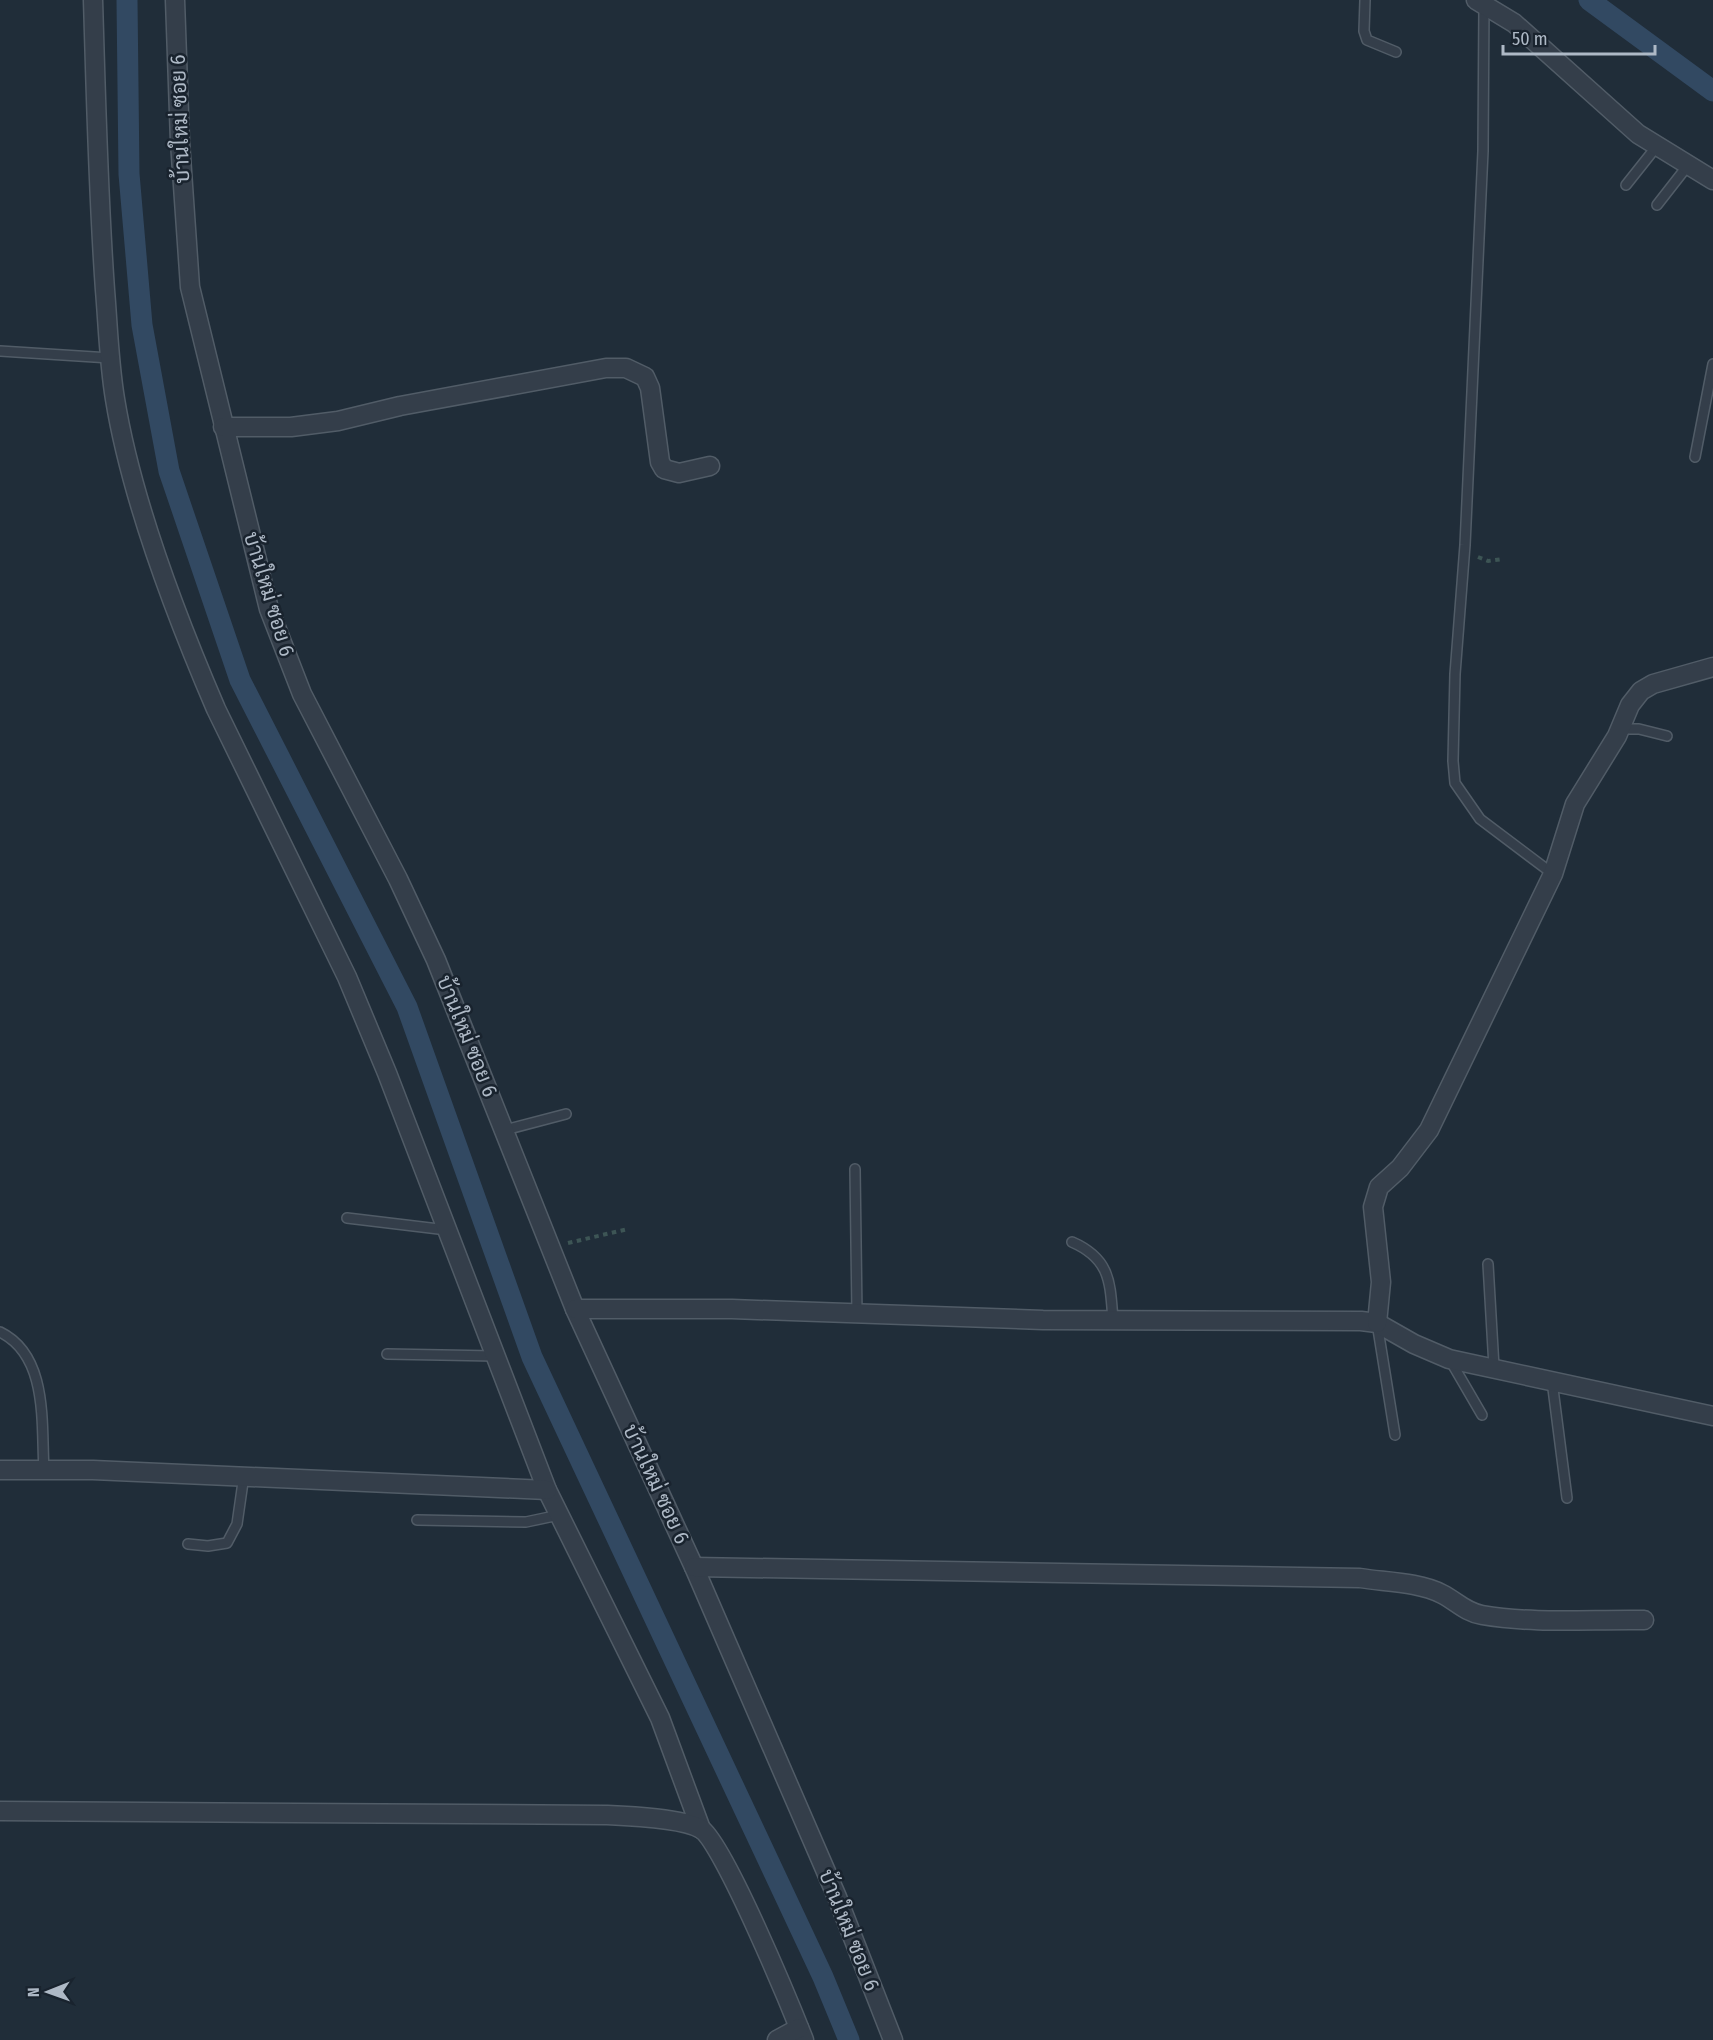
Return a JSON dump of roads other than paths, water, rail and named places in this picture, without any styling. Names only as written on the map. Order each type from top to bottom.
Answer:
[{"type":"street","points":[[93,0],[98,195],[110,358],[115,398],[128,459],[197,664],[347,977],[547,1490],[660,1718],[701,1829],[722,1856],[802,2034],[777,2040]]},
{"type":"street","name":"บ้านใหม่ ซอย 6","points":[[175,0],[182,187],[190,287],[268,609],[302,694],[398,879],[431,950],[575,1309],[694,1567],[837,1897],[893,2040]]},
{"type":"street","points":[[1480,2],[1514,23],[1638,134],[1713,180]]},
{"type":"street","points":[[223,427],[291,427],[338,421],[400,406],[531,381],[606,368],[626,368],[645,376],[650,388],[660,462],[664,469],[680,473],[710,466]]},
{"type":"street","points":[[1377,1323],[1381,1282],[1373,1207],[1379,1187],[1400,1168],[1429,1130],[1553,874],[1575,804],[1620,729],[1630,705],[1641,691],[1653,684],[1713,667]]},
{"type":"street","points":[[575,1309],[732,1309],[1113,1320],[1361,1321],[1377,1323],[1414,1344],[1449,1359],[1713,1416]]},
{"type":"street","points":[[0,1470],[244,1476],[547,1490]]},
{"type":"street","points":[[694,1567],[1360,1578],[1414,1586],[1442,1593],[1459,1607],[1479,1615],[1507,1618],[1644,1620]]},
{"type":"street","points":[[0,1811],[605,1815],[673,1822],[701,1829]]},
{"type":"lane","points":[[1365,0],[1364,32],[1367,40],[1396,52]]},
{"type":"lane","points":[[1480,2],[1483,151],[1465,545],[1455,674],[1455,783],[1480,819],[1553,874]]},
{"type":"lane","points":[[1626,185],[1657,146]]},
{"type":"lane","points":[[1657,205],[1689,164]]},
{"type":"lane","points":[[0,351],[110,358]]},
{"type":"lane","points":[[1695,457],[1713,364]]},
{"type":"lane","points":[[1620,729],[1639,729],[1667,736]]},
{"type":"lane","points":[[505,1130],[566,1114]]},
{"type":"lane","points":[[855,1169],[857,1314]]},
{"type":"lane","points":[[346,1218],[447,1230]]},
{"type":"lane","points":[[1072,1242],[1090,1250],[1110,1282],[1113,1320]]},
{"type":"lane","points":[[1488,1263],[1494,1367]]},
{"type":"lane","points":[[1377,1323],[1395,1435]]},
{"type":"lane","points":[[0,1332],[18,1346],[39,1382],[44,1470]]},
{"type":"lane","points":[[387,1354],[495,1356]]},
{"type":"lane","points":[[1449,1359],[1482,1415]]},
{"type":"lane","points":[[1552,1381],[1567,1498]]},
{"type":"lane","points":[[188,1544],[208,1546],[226,1543],[237,1524],[244,1476]]},
{"type":"lane","points":[[417,1520],[526,1522],[559,1515]]},
{"type":"waterway","points":[[127,0],[129,174],[142,325],[169,471],[240,680],[407,1007],[532,1357],[823,1977],[849,2040]]},
{"type":"waterway","points":[[1589,0],[1713,91]]}]
